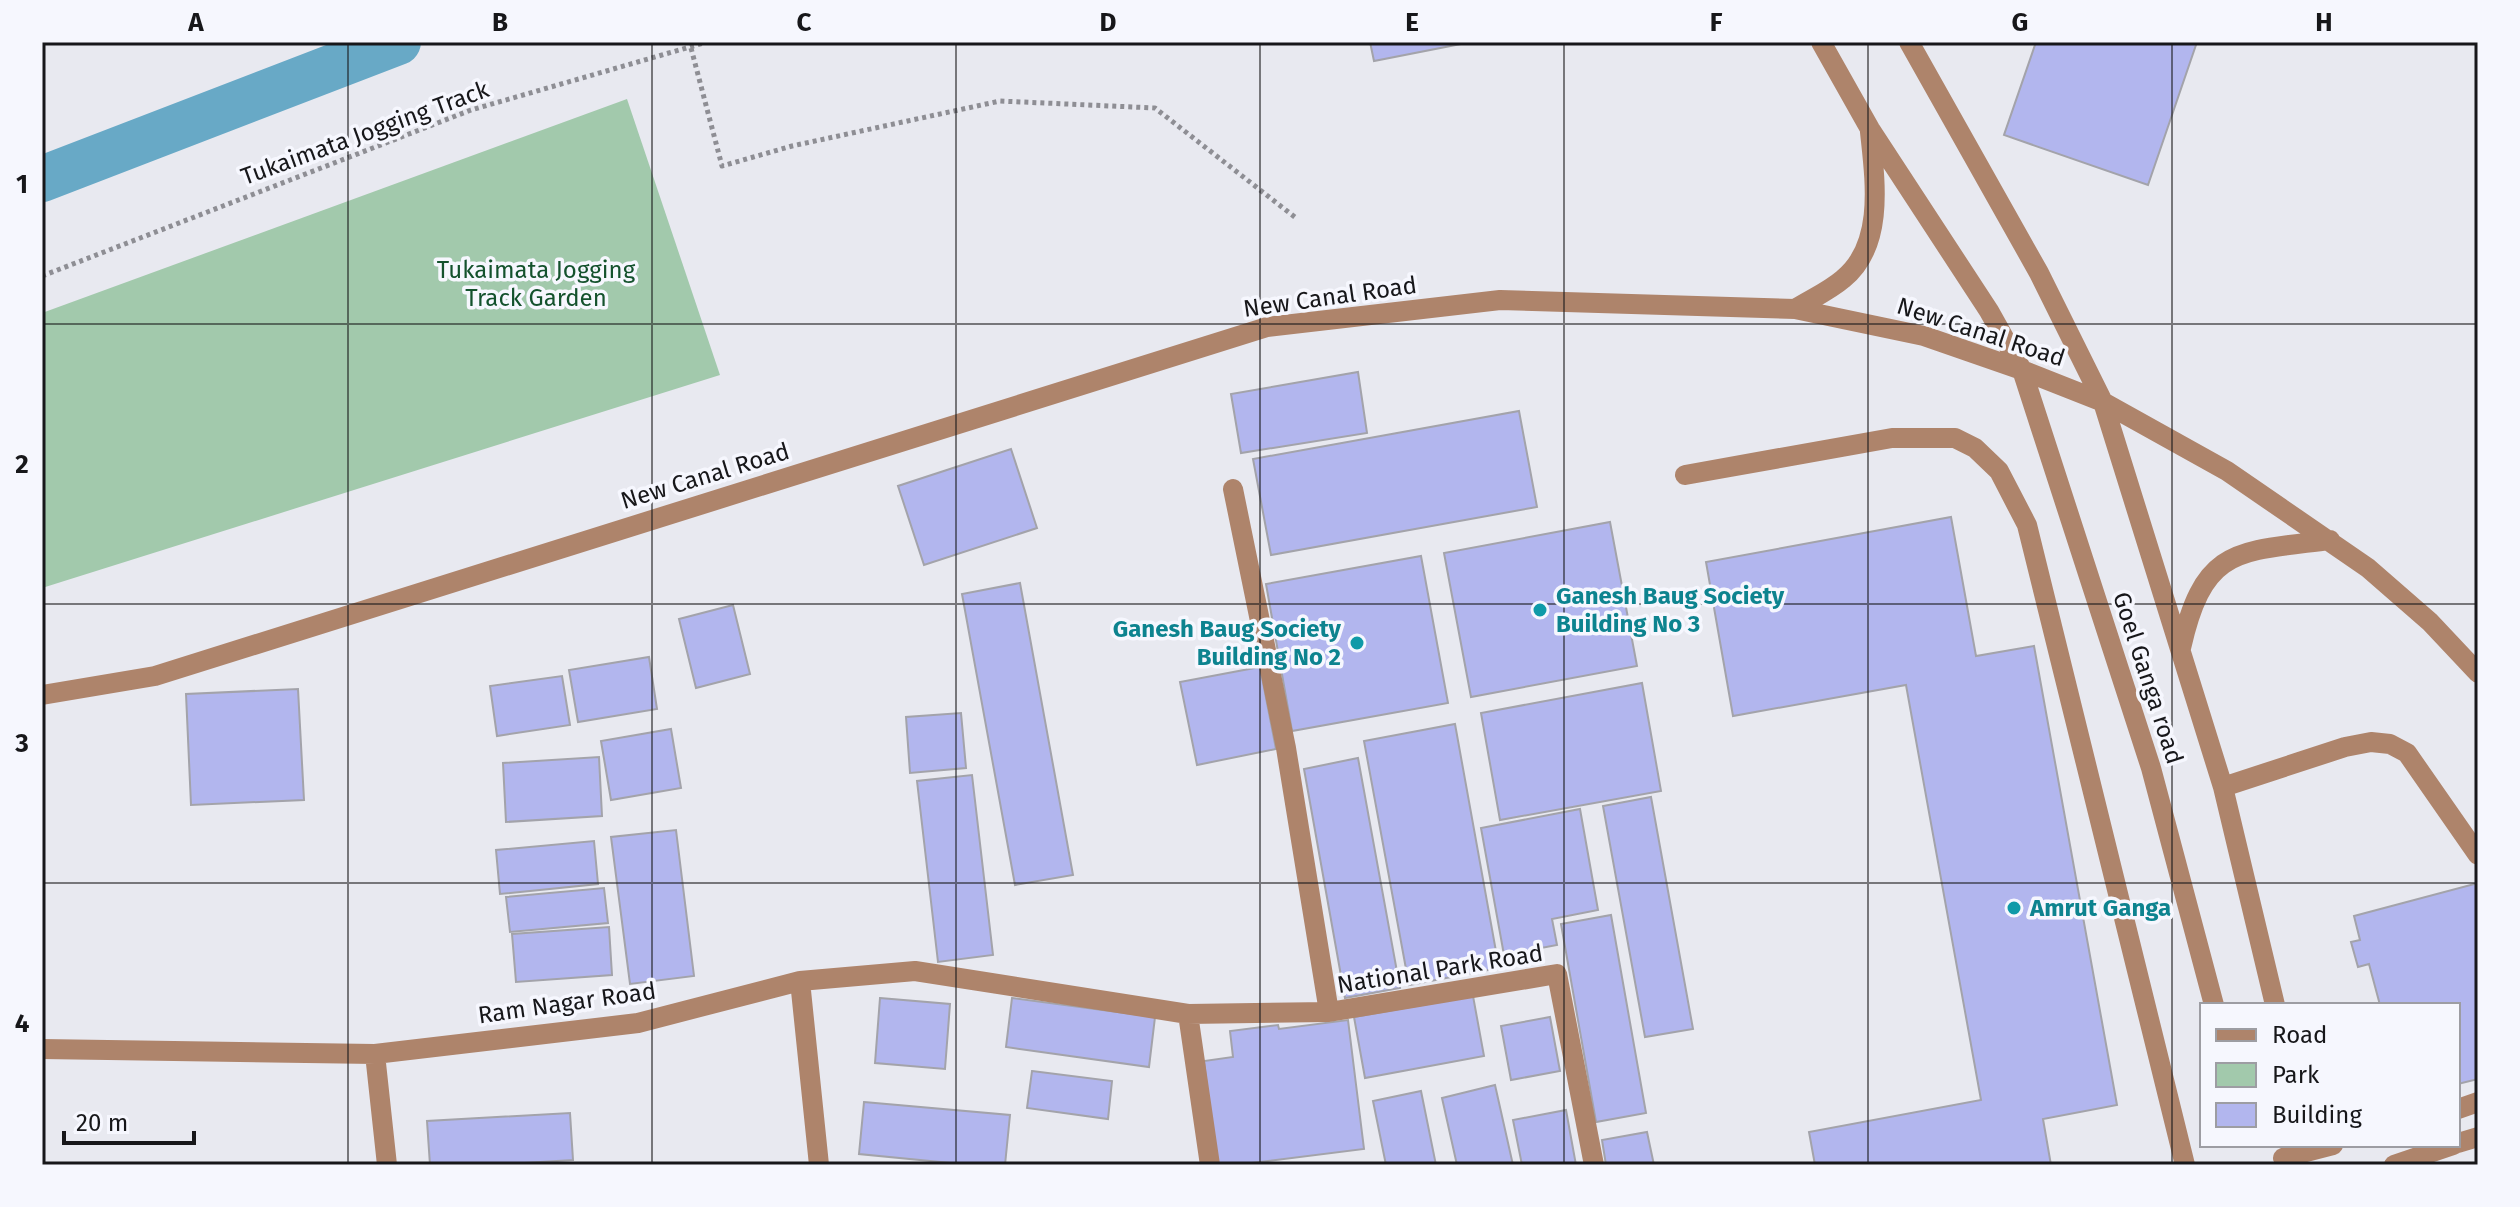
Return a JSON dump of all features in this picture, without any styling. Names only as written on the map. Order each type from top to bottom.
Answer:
[{"type":"street","name":"Goel Ganga road","points":[[1821,42],[1870,129],[1989,311],[2022,370],[2151,768],[2213,1003]]},
{"type":"street","name":"Goel Ganga road","points":[[1909,42],[2039,273],[2103,402],[2223,787],[2275,1003]]},
{"type":"street","points":[[1795,309],[1844,279],[1866,246],[1874,218],[1875,183],[1870,129]]},
{"type":"street","name":"New Canal Road","points":[[42,695],[155,676],[1267,327],[1500,300],[1795,309],[1924,336],[2022,370],[2103,402],[2227,471],[2368,568],[2430,622],[2478,673]]},
{"type":"street","points":[[1685,475],[1892,438],[1955,438],[1975,448],[1999,471],[2027,525],[2185,1165]]},
{"type":"street","points":[[1233,489],[1281,720],[1329,1012]]},
{"type":"street","points":[[2181,650],[2189,612],[2200,587],[2215,568],[2231,559],[2273,547],[2330,540]]},
{"type":"street","points":[[2223,787],[2345,747],[2371,742],[2390,744],[2407,753],[2478,855]]},
{"type":"street","name":"Ram Nagar Road","points":[[42,1049],[375,1054],[638,1023],[800,981],[915,971],[1188,1014]]},
{"type":"street","name":"National Park Road","points":[[1188,1014],[1329,1012],[1557,974],[1594,1165]]},
{"type":"street","points":[[800,981],[819,1165]]},
{"type":"street","points":[[1188,1014],[1210,1165]]},
{"type":"street","points":[[375,1054],[387,1165]]},
{"type":"street","points":[[2283,1156],[2324,1147]]},
{"type":"street","points":[[2394,1165],[2447,1147]]},
{"type":"path","name":"Tukaimata Jogging Track","points":[[42,276],[471,110],[707,42]]},
{"type":"path","points":[[691,48],[722,166],[792,146],[1000,101],[1155,108],[1296,218]]},
{"type":"green space","name":"Tukaimata Jogging Track Garden","points":[[627,99],[720,375],[42,588],[42,313]]},
{"type":"building","points":[[1370,42],[1471,42],[1374,61]]},
{"type":"building","points":[[2036,42],[2197,42],[2148,185],[2004,135]]},
{"type":"building","points":[[1358,372],[1367,433],[1241,453],[1231,394]]},
{"type":"building","points":[[1519,411],[1537,507],[1271,555],[1253,459]]},
{"type":"building","points":[[1011,449],[1037,528],[924,565],[898,486]]},
{"type":"building","name":"Amrut Ganga","points":[[1951,517],[1976,656],[2034,646],[2117,1105],[2043,1119],[2051,1165],[1815,1165],[1809,1132],[1981,1100],[1906,685],[1733,716],[1706,562]]},
{"type":"building","name":"Ganesh Baug Society Building No 3","points":[[1610,522],[1637,666],[1471,697],[1444,553]]},
{"type":"building","name":"Ganesh Baug Society Building No 2","points":[[1421,556],[1448,703],[1292,731],[1266,584]]},
{"type":"building","points":[[1020,583],[1073,875],[1015,885],[962,594]]},
{"type":"building","points":[[733,605],[750,674],[696,688],[679,619]]},
{"type":"building","points":[[649,657],[657,709],[578,722],[569,670]]},
{"type":"building","points":[[1260,667],[1276,749],[1197,765],[1180,682]]},
{"type":"building","points":[[562,676],[570,725],[497,736],[490,686]]},
{"type":"building","points":[[1642,683],[1661,791],[1500,820],[1481,713]]},
{"type":"building","points":[[298,689],[304,800],[191,805],[186,694]]},
{"type":"building","points":[[961,713],[966,768],[910,773],[906,717]]},
{"type":"building","points":[[1455,724],[1499,968],[1409,985],[1364,741]]},
{"type":"building","points":[[671,729],[681,788],[611,800],[601,741]]},
{"type":"building","points":[[599,757],[602,816],[506,822],[503,763]]},
{"type":"building","points":[[1358,758],[1400,988],[1345,998],[1304,769]]},
{"type":"building","points":[[972,775],[993,955],[938,962],[917,781]]},
{"type":"building","points":[[1651,797],[1693,1029],[1645,1037],[1603,806]]},
{"type":"building","points":[[1580,809],[1598,910],[1552,919],[1557,945],[1504,955],[1481,828]]},
{"type":"building","points":[[676,830],[694,976],[630,984],[611,837]]},
{"type":"building","points":[[594,841],[598,884],[500,894],[496,850]]},
{"type":"building","points":[[2478,883],[2478,1079],[2460,1084],[2460,1003],[2379,1003],[2369,964],[2358,967],[2351,942],[2360,940],[2354,916]]},
{"type":"building","points":[[604,888],[608,923],[510,932],[506,897]]},
{"type":"building","points":[[1611,915],[1646,1113],[1596,1122],[1561,924]]},
{"type":"building","points":[[609,927],[612,975],[516,982],[512,934]]},
{"type":"building","points":[[1473,996],[1484,1056],[1365,1078],[1354,1017]]},
{"type":"building","points":[[880,998],[950,1004],[945,1069],[875,1063]]},
{"type":"building","points":[[1012,998],[1155,1017],[1149,1067],[1006,1047]]},
{"type":"building","points":[[1550,1017],[1560,1071],[1511,1080],[1501,1026]]},
{"type":"building","points":[[1348,1020],[1364,1149],[1216,1165],[1204,1061],[1233,1057],[1230,1031],[1278,1025],[1279,1029]]},
{"type":"building","points":[[1032,1071],[1112,1081],[1108,1119],[1027,1108]]},
{"type":"building","points":[[1495,1085],[1513,1165],[1457,1165],[1442,1098]]},
{"type":"building","points":[[1421,1091],[1436,1165],[1386,1165],[1373,1101]]},
{"type":"building","points":[[864,1102],[1010,1115],[1005,1165],[971,1165],[859,1154]]},
{"type":"building","points":[[1566,1110],[1576,1165],[1522,1165],[1513,1120]]},
{"type":"building","points":[[570,1113],[573,1160],[430,1165],[427,1121]]},
{"type":"building","points":[[1647,1132],[1654,1165],[1606,1165],[1602,1140]]},
{"type":"waterway","points":[[42,179],[398,42]]},
{"type":"place","name":"Ganesh Baug Society Building No 3","points":[[1540,610]]},
{"type":"place","name":"Ganesh Baug Society Building No 2","points":[[1357,643]]},
{"type":"place","name":"Amrut Ganga","points":[[2014,908]]}]
